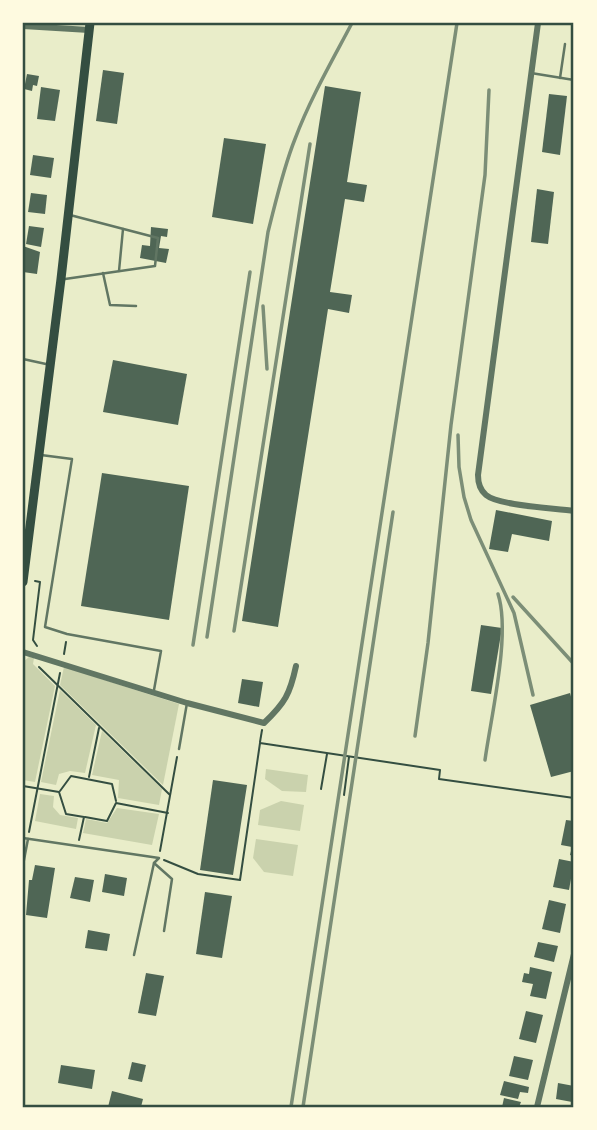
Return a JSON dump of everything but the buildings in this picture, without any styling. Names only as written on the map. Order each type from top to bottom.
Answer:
[{"type":"main road","points":[[23,581],[26,529],[61,279],[90,27]]},
{"type":"street","points":[[538,23],[478,475],[479,485],[485,495],[498,501],[574,511]]},
{"type":"street","points":[[23,26],[90,27]]},
{"type":"street","points":[[23,652],[153,693],[264,723],[285,702],[296,666]]},
{"type":"street","points":[[537,1107],[574,954]]},
{"type":"lane","points":[[560,78],[565,44]]},
{"type":"lane","points":[[531,73],[574,80]]},
{"type":"lane","points":[[61,279],[155,266],[158,238],[69,214]]},
{"type":"lane","points":[[119,271],[123,229]]},
{"type":"lane","points":[[103,273],[110,305],[136,306]]},
{"type":"lane","points":[[23,359],[50,365]]},
{"type":"lane","points":[[38,454],[72,459],[45,627],[67,634],[161,651],[153,693]]},
{"type":"lane","points":[[178,749],[187,703]]},
{"type":"lane","points":[[23,838],[159,858]]},
{"type":"lane","points":[[23,865],[28,839]]},
{"type":"lane","points":[[134,955],[154,863],[159,858]]},
{"type":"lane","points":[[154,863],[172,879],[164,932]]},
{"type":"path","points":[[23,581],[40,582],[33,640],[38,647],[35,663],[171,796]]},
{"type":"path","points":[[28,839],[67,634]]},
{"type":"path","points":[[178,749],[159,858],[198,874],[240,880],[264,723]]},
{"type":"path","points":[[89,778],[100,727]]},
{"type":"path","points":[[260,743],[440,770],[439,779],[574,798]]},
{"type":"path","points":[[321,789],[327,753]]},
{"type":"path","points":[[344,794],[350,756]]},
{"type":"path","points":[[71,776],[89,778],[112,784],[116,803],[107,821],[66,814],[59,792],[71,776]]},
{"type":"path","points":[[23,786],[59,792]]},
{"type":"path","points":[[116,803],[168,813]]},
{"type":"path","points":[[78,847],[83,817]]},
{"type":"green space","points":[[29,657],[34,658],[33,664],[55,686],[35,782],[23,780],[23,662]]},
{"type":"green space","points":[[64,667],[179,704],[163,785],[60,685]]},
{"type":"green space","points":[[60,690],[96,725],[85,773],[70,771],[59,774],[56,785],[41,782]]},
{"type":"green space","points":[[102,731],[162,789],[159,805],[118,798],[119,780],[92,775]]},
{"type":"green space","points":[[266,769],[308,775],[306,792],[282,791],[265,779]]},
{"type":"green space","points":[[40,794],[54,796],[53,807],[60,815],[78,818],[76,829],[35,821]]},
{"type":"green space","points":[[281,801],[304,805],[300,831],[258,825],[260,810]]},
{"type":"green space","points":[[117,808],[159,814],[152,845],[83,833],[86,819],[107,823]]},
{"type":"green space","points":[[256,839],[298,845],[293,876],[264,872],[253,858]]},
{"type":"railway","points":[[207,637],[268,232],[283,173],[301,124],[352,23]]},
{"type":"railway","points":[[291,1107],[457,23]]},
{"type":"railway","points":[[415,736],[428,643],[451,425],[485,175],[489,90]]},
{"type":"railway","points":[[234,631],[310,144]]},
{"type":"railway","points":[[193,645],[250,272]]},
{"type":"railway","points":[[263,306],[267,369]]},
{"type":"railway","points":[[458,435],[464,497],[471,520],[514,613],[533,695]]},
{"type":"railway","points":[[303,1107],[393,512]]},
{"type":"railway","points":[[485,760],[501,652],[501,611],[498,594]]},
{"type":"railway","points":[[513,597],[574,664]]}]
